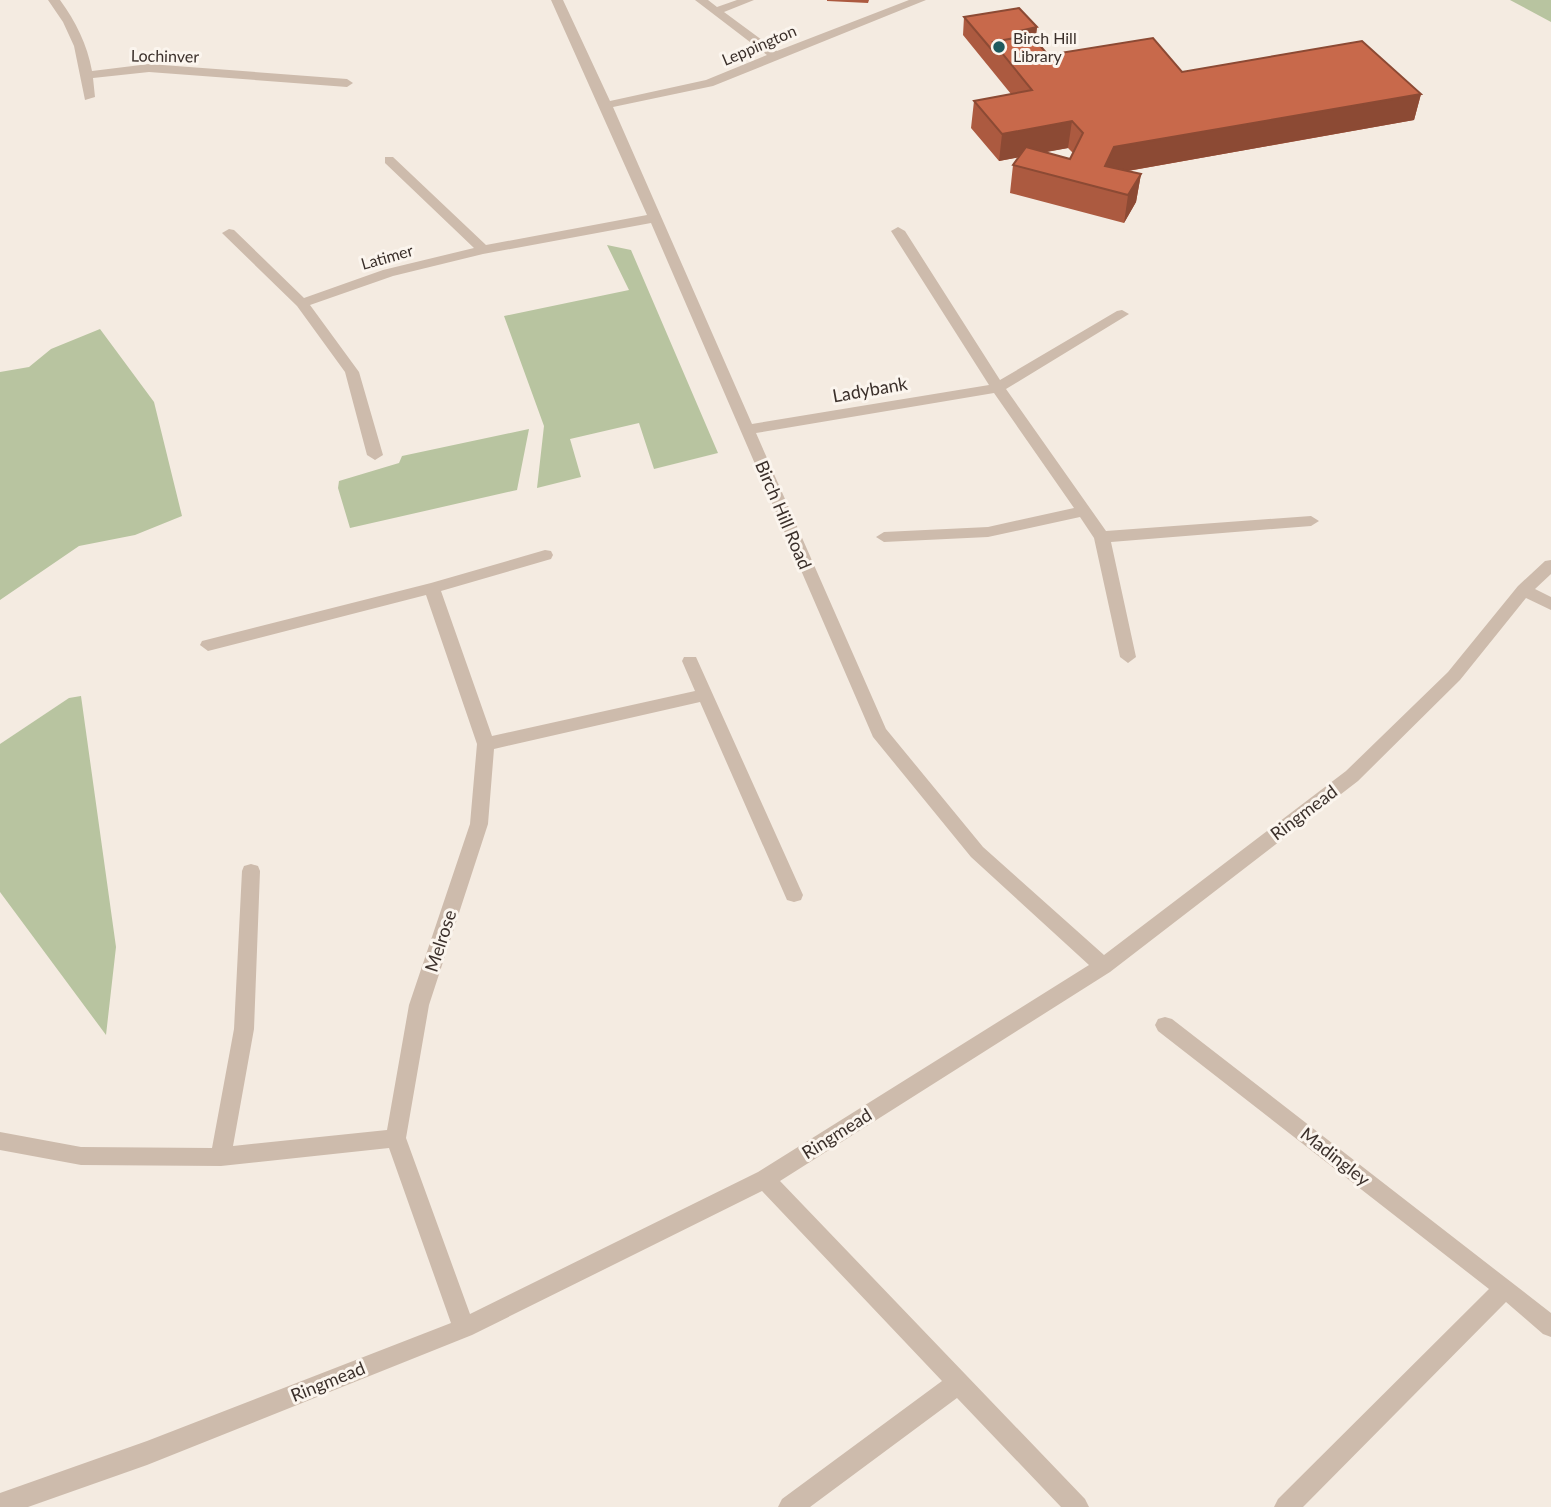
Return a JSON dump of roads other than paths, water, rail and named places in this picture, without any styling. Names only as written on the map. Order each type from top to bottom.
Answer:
[{"type":"street","points":[[54,0],[71,21],[88,75],[89,97]]},
{"type":"street","name":"Birch Hill Road","points":[[557,0],[606,105],[878,732],[977,852],[1104,966]]},
{"type":"street","points":[[701,0],[775,55]]},
{"type":"street","points":[[716,11],[748,0]]},
{"type":"street","name":"Leppington","points":[[606,105],[709,83],[920,0]]},
{"type":"street","name":"Lochinver","points":[[88,75],[149,68],[347,83]]},
{"type":"street","points":[[389,160],[483,250]]},
{"type":"street","name":"Latimer","points":[[302,303],[388,273],[483,250],[654,218]]},
{"type":"street","points":[[898,232],[999,388],[1102,537],[1128,657]]},
{"type":"street","points":[[229,233],[302,303],[352,372],[375,456]]},
{"type":"street","name":"Ladybank","points":[[747,430],[999,388],[1122,314]]},
{"type":"street","points":[[884,537],[988,532],[1084,512]]},
{"type":"street","points":[[1102,537],[1311,521]]},
{"type":"street","points":[[208,645],[432,588],[545,555]]},
{"type":"street","name":"Ringmead","points":[[0,1505],[147,1453],[464,1328],[765,1179],[1104,966],[1352,776],[1454,676],[1524,590],[1551,565]]},
{"type":"street","name":"Melrose","points":[[432,588],[486,744],[479,824],[419,1005],[396,1138],[464,1328]]},
{"type":"street","points":[[1524,590],[1551,604]]},
{"type":"street","points":[[690,661],[794,895]]},
{"type":"street","points":[[486,744],[705,695]]},
{"type":"street","points":[[221,1157],[244,1029],[251,872]]},
{"type":"street","name":"Madingley","points":[[1165,1025],[1505,1288],[1551,1327]]},
{"type":"street","points":[[0,1141],[81,1156],[221,1157],[396,1138]]},
{"type":"street","points":[[765,1179],[1077,1507]]},
{"type":"street","points":[[1286,1507],[1505,1288]]},
{"type":"street","points":[[790,1507],[960,1382]]},
{"type":"place","name":"Birch Hill Library","points":[[999,47]]}]
